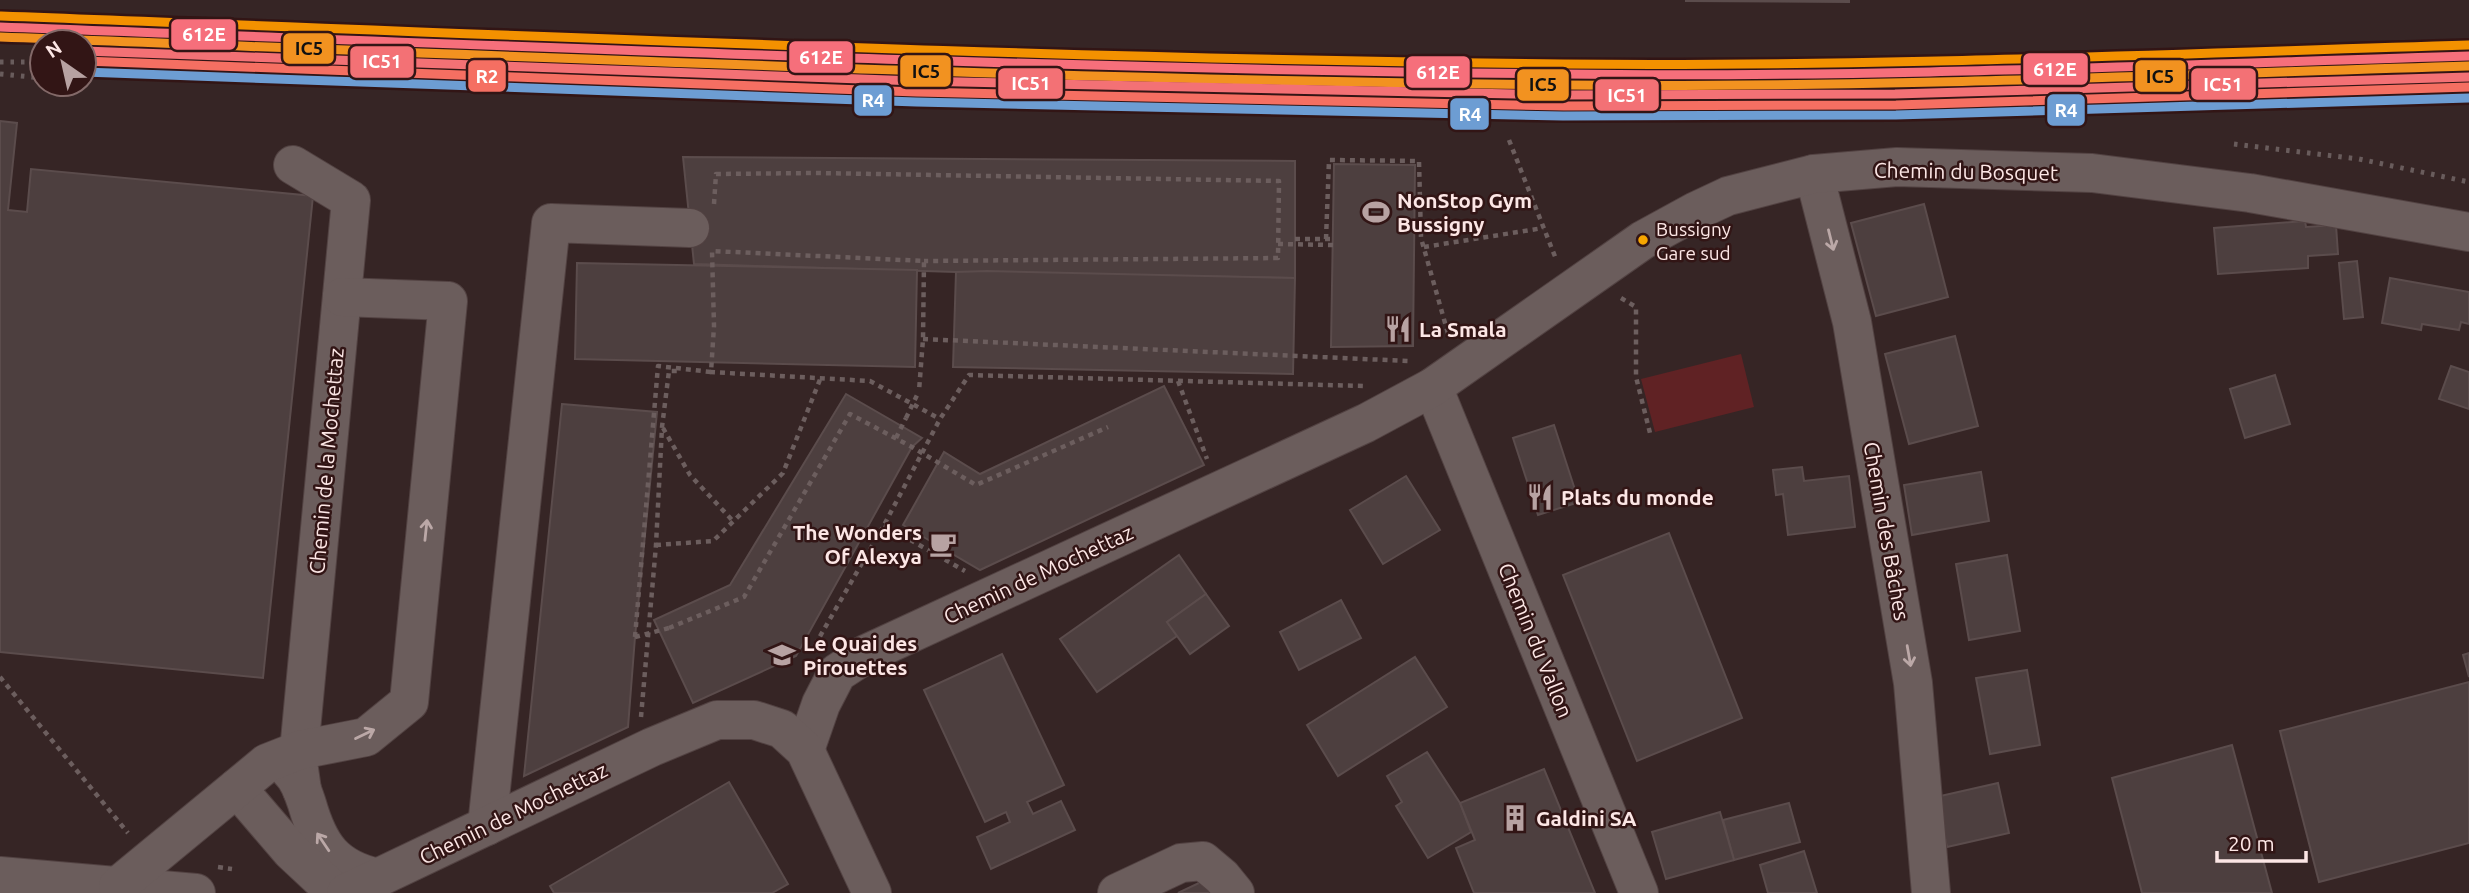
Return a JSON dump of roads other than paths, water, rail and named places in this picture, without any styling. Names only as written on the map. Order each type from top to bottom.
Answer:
[{"type":"street","name":"Chemin de la Mochettaz","points":[[293,164],[351,200],[342,297],[283,756],[298,762],[302,790],[314,830],[339,863],[358,873],[362,885]]},
{"type":"street","name":"Chemin du Bosquet","points":[[1424,374],[1567,292],[1643,240],[1696,211],[1728,196],[1814,174],[1896,167],[2092,173],[2250,194],[2469,232]]},
{"type":"street","name":"Chemin des Bâches","points":[[1814,174],[1852,322],[1913,683],[1931,893]]},
{"type":"street","points":[[487,826],[551,223],[707,233]]},
{"type":"street","points":[[118,886],[237,788],[283,756],[366,737],[409,702],[448,301],[342,297]]},
{"type":"street","name":"Chemin de Mochettaz","points":[[362,885],[652,747],[717,720],[754,720],[782,729],[805,750],[821,704],[837,673],[866,654],[1366,423],[1424,374]]},
{"type":"street","name":"Chemin du Vallon","points":[[1424,374],[1639,893]]},
{"type":"street","points":[[805,750],[872,893]]},
{"type":"street","points":[[237,788],[291,850],[336,893]]},
{"type":"street","points":[[1117,893],[1181,863],[1203,861],[1222,877],[1235,893]]},
{"type":"street","points":[[0,876],[196,893]]},
{"type":"railway","points":[[0,62],[28,62]]},
{"type":"railway","points":[[98,63],[116,64]]},
{"type":"railway","points":[[152,67],[229,71],[324,68],[444,72]]},
{"type":"railway","points":[[0,74],[28,77]]},
{"type":"railway","points":[[2234,144],[2359,159],[2469,182]]},
{"type":"place","name":"NonStop Gym Bussigny","points":[[1376,212]]},
{"type":"place","name":"Bussigny Gare sud","points":[[1643,240]]},
{"type":"place","name":"La Smala","points":[[1398,329]]},
{"type":"place","name":"Plats du monde","points":[[1540,497]]},
{"type":"place","name":"The Wonders Of Alexya","points":[[943,544]]},
{"type":"place","name":"Le Quai des Pirouettes","points":[[782,655]]},
{"type":"place","name":"Galdini SA","points":[[1515,818]]}]
